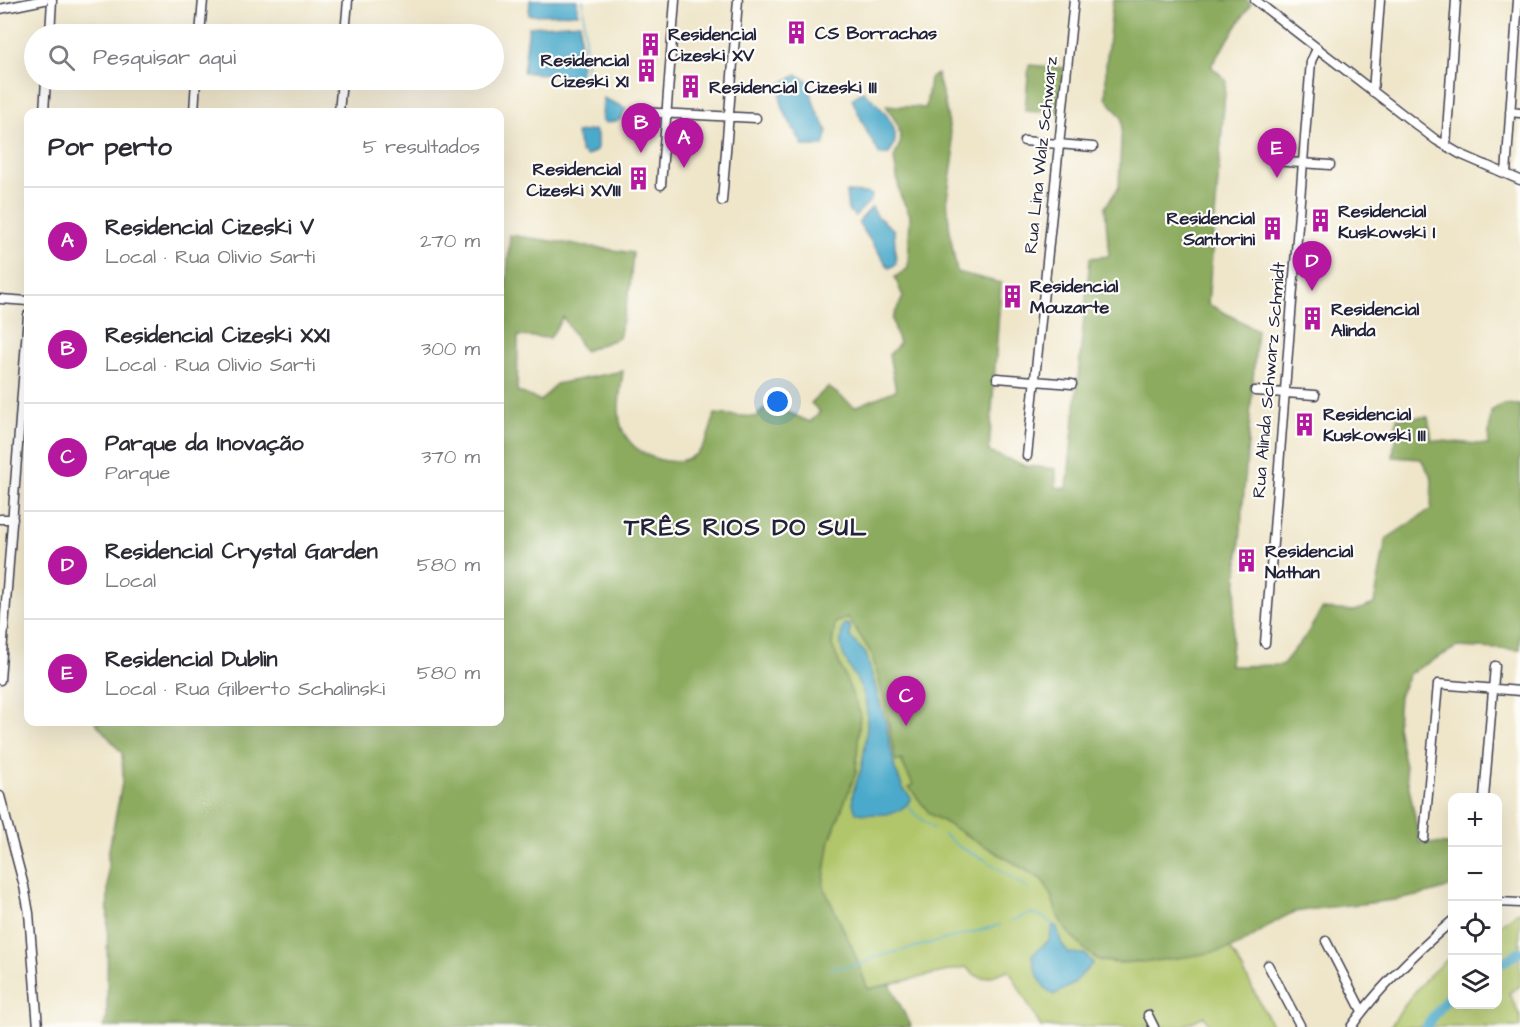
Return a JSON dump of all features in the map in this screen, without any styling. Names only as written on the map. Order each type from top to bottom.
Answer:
[{"type":"street","points":[[0,9],[44,0]]},
{"type":"street","points":[[51,24],[52,0]]},
{"type":"street","points":[[201,24],[203,0]]},
{"type":"street","points":[[346,24],[348,0]]},
{"type":"street","points":[[661,185],[675,0]]},
{"type":"street","points":[[722,201],[738,0]]},
{"type":"street","name":"Rua Lina Walz Schwarz","points":[[1027,456],[1074,0]]},
{"type":"street","points":[[1254,0],[1446,146],[1520,180]]},
{"type":"street","points":[[1373,92],[1380,0]]},
{"type":"street","points":[[1446,146],[1456,0]]},
{"type":"street","points":[[1506,174],[1518,0]]},
{"type":"street","name":"Rua Alinda Schwarz Schmidt","points":[[1264,643],[1311,61],[1317,49]]},
{"type":"street","points":[[44,108],[45,90]]},
{"type":"street","points":[[194,108],[195,90]]},
{"type":"street","points":[[339,108],[341,90]]},
{"type":"street","points":[[639,112],[756,118]]},
{"type":"street","points":[[1510,112],[1520,113]]},
{"type":"street","points":[[1024,141],[1093,147]]},
{"type":"street","points":[[1273,160],[1330,165]]},
{"type":"street","points":[[0,299],[24,301]]},
{"type":"street","points":[[0,680],[24,369]]},
{"type":"street","points":[[997,378],[1072,384]]},
{"type":"street","points":[[1256,391],[1315,395]]},
{"type":"street","points":[[0,519],[13,519]]},
{"type":"street","points":[[1484,793],[1495,666]]},
{"type":"street","points":[[1424,838],[1438,684],[1520,691]]},
{"type":"street","points":[[0,796],[29,913],[38,1027]]},
{"type":"street","points":[[1502,902],[1520,903]]},
{"type":"street","points":[[1351,1027],[1362,1011],[1416,954],[1448,925]]},
{"type":"street","points":[[1326,940],[1362,1011]]},
{"type":"street","points":[[1268,965],[1301,1027]]},
{"type":"street","points":[[1148,1015],[1154,1027]]},
{"type":"green space","points":[[1113,0],[1247,0],[1251,4],[1211,66],[1226,80],[1208,304],[1257,330],[1230,666],[1282,665],[1307,634],[1322,609],[1355,611],[1374,604],[1386,539],[1431,509],[1432,478],[1421,459],[1393,457],[1397,418],[1428,417],[1432,440],[1488,445],[1491,411],[1503,404],[1520,405],[1520,650],[1457,647],[1410,673],[1399,696],[1397,726],[1420,843],[1448,844],[1448,887],[1414,897],[1296,912],[1276,921],[1241,944],[1212,952],[1145,962],[1108,962],[1097,959],[1076,941],[1063,925],[1048,888],[1041,879],[930,814],[909,787],[913,785],[901,760],[896,762],[872,654],[848,617],[835,623],[832,645],[860,713],[856,772],[830,840],[823,886],[852,947],[868,989],[890,984],[911,1027],[103,1027],[107,1017],[108,855],[123,778],[122,753],[98,726],[504,726],[504,289],[506,289],[510,235],[633,253],[630,287],[619,338],[584,351],[563,317],[550,338],[518,336],[517,391],[541,401],[556,384],[623,371],[619,417],[623,431],[629,440],[645,454],[665,461],[686,459],[695,455],[703,447],[715,414],[756,417],[769,404],[810,422],[820,412],[811,403],[828,387],[855,407],[896,390],[889,355],[899,344],[892,319],[903,297],[895,277],[908,268],[910,215],[900,195],[894,158],[901,141],[898,125],[886,105],[926,108],[930,78],[937,74],[954,154],[947,199],[957,272],[1001,283],[989,452],[1026,466],[1056,469],[1056,487],[1067,489],[1090,258],[1109,256],[1105,207],[1119,187],[1122,118],[1106,98],[1106,64]]},
{"type":"green space","points":[[1029,65],[1064,68],[1058,113],[1025,111]]},
{"type":"green space","points":[[707,452],[1209,917],[1237,959],[1273,1027],[1210,1027],[1204,1016],[1182,1027],[1041,1027],[1009,970],[982,978],[966,967],[868,989],[757,922]]},
{"type":"green space","points":[[1520,911],[1520,986],[1509,993],[1520,1016],[1520,1027],[1390,1027],[1425,980],[1448,959],[1448,1009],[1502,1009],[1502,923]]},
{"type":"water","points":[[530,0],[577,0],[578,14],[529,15]]},
{"type":"water","points":[[580,23],[581,78],[523,72],[529,27]]},
{"type":"water","points":[[797,75],[807,80],[816,110],[827,130],[823,146],[803,146],[783,107],[780,91],[782,83]]},
{"type":"water","points":[[863,91],[885,113],[893,126],[895,142],[889,154],[880,155],[852,99]]},
{"type":"water","points":[[603,98],[626,108],[620,120],[605,123],[602,120]]},
{"type":"water","points":[[594,130],[597,134],[597,150],[587,156],[581,152],[576,133]]},
{"type":"water","points":[[846,192],[868,193],[872,195],[871,200],[855,216],[848,210]]},
{"type":"water","points":[[872,207],[877,216],[894,230],[896,264],[889,268],[858,222]]},
{"type":"water","points":[[844,624],[850,625],[850,637],[866,654],[885,720],[895,769],[903,788],[911,798],[901,809],[887,814],[856,813],[854,806],[853,795],[865,745],[867,711],[859,683],[841,647]]},
{"type":"water","points":[[1053,925],[1057,927],[1061,942],[1068,953],[1085,954],[1093,963],[1072,985],[1054,995],[1045,988],[1039,978],[1032,955],[1049,940]]},
{"type":"waterway","points":[[583,0],[587,79]]},
{"type":"waterway","points":[[908,805],[915,814],[934,829]]},
{"type":"waterway","points":[[944,835],[1028,889]]},
{"type":"waterway","points":[[1011,921],[1033,914],[1053,925]]},
{"type":"waterway","points":[[830,968],[859,965],[873,958],[1000,925]]},
{"type":"waterway","points":[[1502,963],[1520,952]]},
{"type":"waterway","points":[[1426,1027],[1448,997]]},
{"type":"place","name":"CS Borrachas","points":[[797,33]]},
{"type":"place","name":"Residencial Cizeski XV","points":[[650,44]]},
{"type":"place","name":"Residencial Cizeski XI","points":[[647,70]]},
{"type":"place","name":"Residencial Cizeski III","points":[[691,87]]},
{"type":"place","name":"Residencial Cizeski XXI","points":[[641,153]]},
{"type":"place","name":"Residencial Cizeski V","points":[[684,168]]},
{"type":"place","name":"Residencial Dublin","points":[[1277,178]]},
{"type":"place","name":"Residencial Cizeski XVIII","points":[[639,179]]},
{"type":"place","name":"Residencial Kuskowski I","points":[[1320,221]]},
{"type":"place","name":"Residencial Santorini","points":[[1273,228]]},
{"type":"place","name":"Residencial Crystal Garden","points":[[1312,291]]},
{"type":"place","name":"Residencial Mouzarte","points":[[1012,296]]},
{"type":"place","name":"Residencial Alinda","points":[[1313,319]]},
{"type":"place","name":"Residencial Kuskowski III","points":[[1305,424]]},
{"type":"place","name":"Residencial Nathan","points":[[1247,561]]},
{"type":"place","name":"Parque da Inovação","points":[[906,726]]},
{"type":"district","name":"TRÊS RIOS DO SUL","points":[[746,528]]}]
